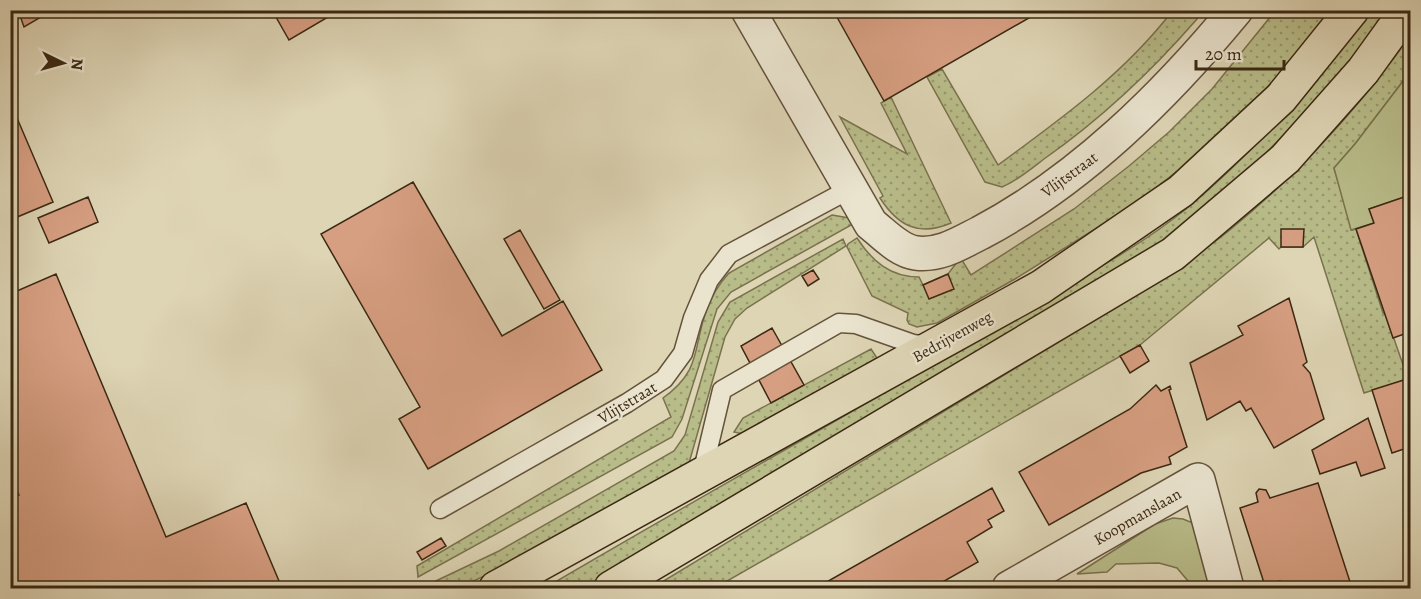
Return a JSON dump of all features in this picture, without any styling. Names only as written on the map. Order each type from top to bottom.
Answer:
[{"type":"main road","name":"Bedrijvenweg","points":[[496,588],[1041,287],[1181,190],[1281,98],[1352,10]]},
{"type":"main road","points":[[611,588],[1173,254],[1285,159],[1363,71],[1407,10]]},
{"type":"street","name":"Vlijtstraat","points":[[748,10],[871,224],[896,244],[916,253],[944,251],[996,224],[1080,168],[1133,121],[1202,50],[1236,10]]},
{"type":"street","name":"Koopmanslaan","points":[[1009,588],[1198,480],[1227,588]]},
{"type":"lane","name":"Vlijtstraat","points":[[440,509],[627,403],[664,379],[683,353],[693,318],[709,280],[729,254],[850,189]]},
{"type":"lane","points":[[702,474],[722,390],[839,323],[856,324],[913,344],[934,346]]},
{"type":"green space","points":[[1173,10],[1194,11],[1197,19],[1162,58],[1105,111],[1065,144],[1013,182],[1002,187],[985,182],[927,77],[942,69],[998,165],[1113,75]]},
{"type":"green space","points":[[1275,11],[1331,11],[1274,80],[1237,120],[1189,162],[1132,206],[1015,279],[937,323],[917,327],[909,324],[908,313],[872,296],[847,247],[848,244],[857,238],[869,254],[883,266],[899,274],[919,277],[923,285],[948,274],[958,261],[962,260],[971,275],[1074,209],[1169,132],[1212,89]]},
{"type":"green space","points":[[1369,11],[1389,11],[1302,116],[1264,155],[1195,217],[1127,266],[789,471],[588,588],[545,588],[1095,270],[1164,226],[1212,187],[1260,140],[1327,64]]},
{"type":"green space","points":[[1410,36],[1410,72],[1334,168],[1352,230],[1356,229],[1383,313],[1385,313],[1408,379],[1364,393],[1314,237],[1303,247],[1281,247],[1279,249],[1269,238],[1140,345],[715,588],[652,588],[1186,263],[1256,208],[1304,162],[1349,114]]},
{"type":"green space","points":[[1410,72],[1410,195],[1369,209],[1374,223],[1351,230],[1334,168]]},
{"type":"green space","points":[[891,97],[951,223],[940,227],[919,229],[894,216],[880,198],[883,196],[840,117],[907,154],[881,103]]},
{"type":"green space","points":[[832,215],[849,218],[853,224],[731,292],[717,309],[682,419],[672,437],[418,577],[417,566],[671,417],[663,398],[676,387],[691,367],[707,309],[722,281],[729,273]]},
{"type":"green space","points":[[843,239],[846,246],[747,308],[735,319],[725,337],[689,463],[511,564],[458,588],[421,588],[499,551],[674,451],[685,435],[718,322],[730,302]]},
{"type":"green space","points":[[871,349],[877,358],[748,435],[734,432],[743,418]]},
{"type":"green space","points":[[1173,518],[1193,523],[1216,588],[1191,588],[1177,568],[1159,563],[1116,564],[1107,572],[1077,574],[1155,524]]},
{"type":"green space","points":[[1121,582],[1149,582],[1166,588],[1088,588]]},
{"type":"building","points":[[18,10],[53,10],[24,27]]},
{"type":"building","points":[[272,10],[340,10],[289,40]]},
{"type":"building","points":[[833,10],[1040,10],[1041,11],[884,101]]},
{"type":"building","points":[[17,118],[53,202],[10,220],[10,121]]},
{"type":"building","points":[[413,182],[502,336],[563,301],[602,370],[428,469],[399,419],[420,407],[321,234]]},
{"type":"building","points":[[1410,195],[1410,332],[1393,338],[1356,229],[1374,223],[1369,209]]},
{"type":"building","points":[[88,197],[98,222],[49,243],[38,218]]},
{"type":"building","points":[[1281,229],[1304,229],[1303,247],[1281,247]]},
{"type":"building","points":[[520,230],[560,300],[544,309],[504,239]]},
{"type":"building","points":[[813,270],[819,279],[808,286],[802,276]]},
{"type":"building","points":[[56,274],[166,537],[246,503],[282,588],[10,588],[10,498],[19,495],[10,474],[10,294]]},
{"type":"building","points":[[948,274],[954,289],[929,299],[923,285]]},
{"type":"building","points":[[1289,298],[1307,362],[1303,365],[1310,373],[1324,419],[1274,448],[1251,408],[1246,411],[1240,401],[1207,420],[1190,363],[1243,335],[1238,326]]},
{"type":"building","points":[[772,328],[804,385],[771,403],[741,346]]},
{"type":"building","points":[[1140,345],[1149,361],[1130,373],[1120,356]]},
{"type":"building","points":[[1410,378],[1410,447],[1392,453],[1372,390]]},
{"type":"building","points":[[1156,385],[1161,391],[1170,386],[1169,390],[1187,447],[1169,457],[1171,464],[1141,473],[1049,525],[1019,472],[1130,409]]},
{"type":"building","points":[[1368,418],[1385,468],[1361,476],[1356,462],[1320,474],[1312,450]]},
{"type":"building","points":[[1318,483],[1352,588],[1283,588],[1280,581],[1265,586],[1240,508],[1258,502],[1256,493],[1259,489],[1266,490],[1270,498]]},
{"type":"building","points":[[992,488],[1004,511],[988,520],[992,527],[967,542],[978,562],[932,588],[816,588]]},
{"type":"building","points":[[441,538],[446,546],[422,560],[417,552]]}]
